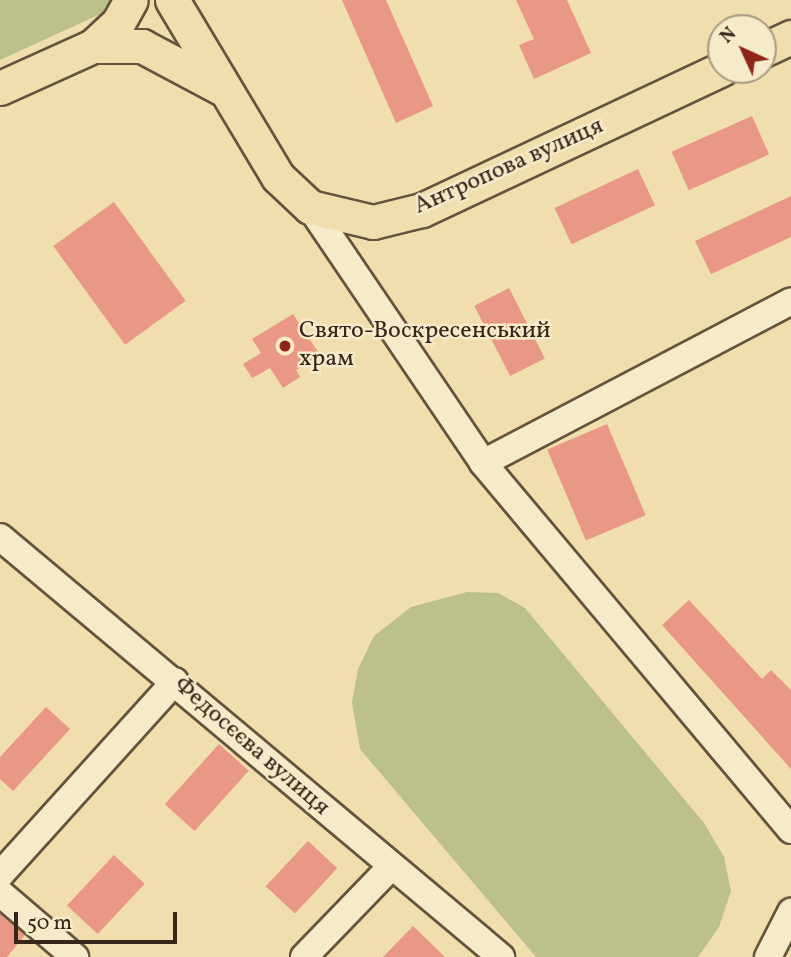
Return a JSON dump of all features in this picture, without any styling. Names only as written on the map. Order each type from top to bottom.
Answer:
[{"type":"main road","points":[[0,88],[93,46],[118,23],[131,0]]},
{"type":"main road","name":"Антропова вулиця","points":[[172,0],[278,177],[310,207],[373,222],[422,210],[707,76]]},
{"type":"main road","points":[[93,46],[142,46],[223,89]]},
{"type":"street","points":[[310,207],[483,463],[791,830]]},
{"type":"street","points":[[483,463],[791,301]]},
{"type":"street","name":"Федосєєва вулиця","points":[[0,537],[501,957]]},
{"type":"street","points":[[0,875],[175,681]]},
{"type":"street","points":[[304,957],[391,867]]},
{"type":"street","points":[[0,893],[75,957]]},
{"type":"street","points":[[768,957],[791,912]]},
{"type":"green space","points":[[0,0],[118,0],[107,11],[0,60]]},
{"type":"green space","points":[[467,592],[498,593],[525,608],[704,823],[724,857],[731,891],[719,927],[698,957],[536,957],[360,749],[352,703],[358,669],[374,636],[411,607]]},
{"type":"building","points":[[342,0],[386,0],[433,106],[396,123]]},
{"type":"building","points":[[516,0],[567,0],[591,53],[534,79],[519,45],[534,39]]},
{"type":"building","points":[[752,116],[769,154],[689,190],[672,152]]},
{"type":"building","points":[[638,169],[655,205],[572,244],[555,208]]},
{"type":"building","points":[[791,196],[791,237],[711,274],[695,241]]},
{"type":"building","points":[[114,202],[186,301],[125,345],[53,246]]},
{"type":"building","points":[[509,288],[545,358],[510,376],[474,306]]},
{"type":"building","name":"Свято-Воскресенський храм","points":[[293,314],[320,355],[296,370],[300,377],[283,388],[270,368],[252,378],[243,364],[261,353],[252,339]]},
{"type":"building","points":[[607,424],[646,515],[586,541],[547,449]]},
{"type":"building","points":[[689,600],[762,679],[771,670],[791,690],[791,769],[662,625]]},
{"type":"building","points":[[46,707],[70,729],[13,791],[0,779],[0,757]]},
{"type":"building","points":[[219,744],[249,771],[195,831],[165,804]]},
{"type":"building","points":[[308,841],[337,868],[295,914],[266,886]]},
{"type":"building","points":[[114,855],[145,884],[98,934],[67,905]]},
{"type":"building","points":[[0,914],[25,935],[7,957],[0,957]]},
{"type":"building","points":[[413,926],[445,957],[383,957]]},
{"type":"place","name":"Свято-Воскресенський храм","points":[[285,346]]}]
